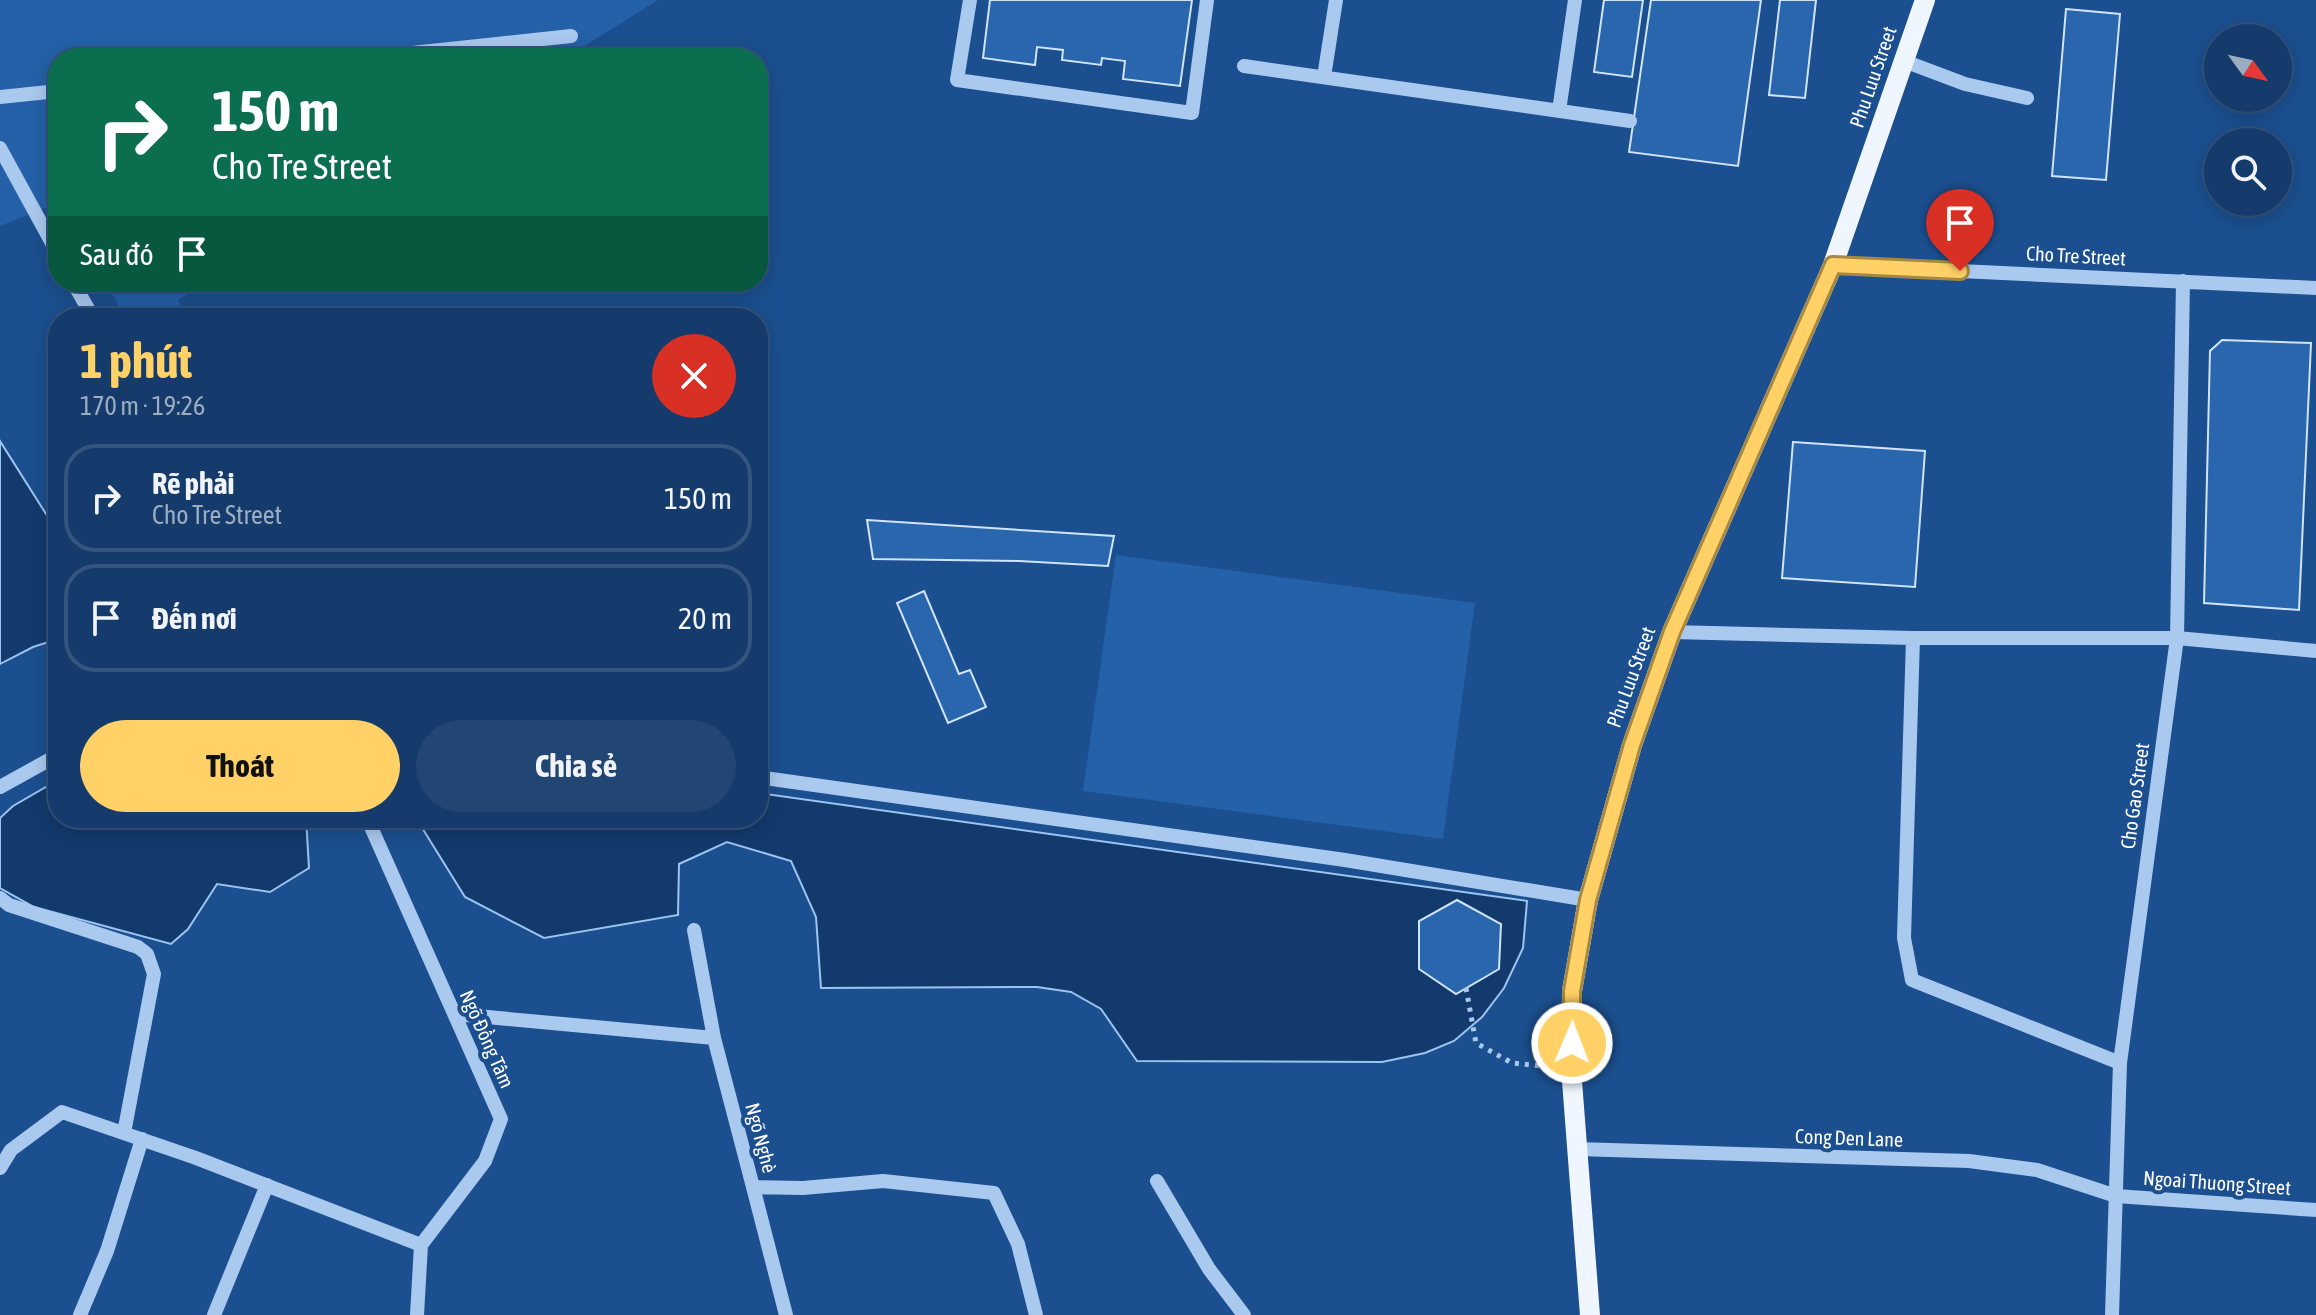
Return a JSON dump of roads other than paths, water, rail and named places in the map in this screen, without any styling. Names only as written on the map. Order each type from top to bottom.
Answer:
[{"type":"main road","name":"Phu Luu Street","points":[[1590,1315],[1571,1068],[1572,991],[1588,900],[1632,745],[1672,632],[1833,265],[1925,0]]},
{"type":"street","points":[[970,0],[957,80],[1192,113],[1207,0]]},
{"type":"street","points":[[1324,77],[1336,0]]},
{"type":"street","points":[[1559,111],[1570,1]]},
{"type":"street","points":[[459,48],[571,36]]},
{"type":"street","points":[[1904,61],[1965,84],[2027,98]]},
{"type":"street","points":[[1244,66],[1630,121]]},
{"type":"street","points":[[0,97],[48,92]]},
{"type":"street","points":[[0,148],[48,236]]},
{"type":"street","name":"Cho Tre Street","points":[[1833,265],[2316,288]]},
{"type":"street","name":"Cho Gao Street","points":[[2112,1315],[2120,1063],[2177,638],[2183,281]]},
{"type":"street","points":[[1672,632],[1913,638],[2177,638],[2316,651]]},
{"type":"street","points":[[1913,638],[1904,938],[1912,980],[2120,1063]]},
{"type":"street","points":[[0,787],[48,761]]},
{"type":"street","points":[[768,778],[1345,860],[1588,900]]},
{"type":"street","name":"Ngõ Đồng Tâm","points":[[371,828],[501,1119],[485,1161],[421,1245]]},
{"type":"street","points":[[0,898],[9,905],[138,947],[147,954],[154,974],[124,1133]]},
{"type":"street","name":"Ngõ Nghè","points":[[694,930],[714,1038],[753,1187],[803,1188],[883,1181],[994,1193],[1018,1244],[1036,1315]]},
{"type":"street","points":[[455,1014],[714,1038]]},
{"type":"street","points":[[0,1168],[11,1150],[62,1112],[142,1139],[421,1245],[417,1315]]},
{"type":"street","points":[[80,1315],[107,1251],[142,1139]]},
{"type":"street","name":"Cong Den Lane","points":[[1577,1149],[1969,1161],[2037,1170],[2116,1196]]},
{"type":"street","points":[[1157,1181],[1209,1269],[1244,1315]]},
{"type":"street","points":[[214,1315],[267,1185]]},
{"type":"street","points":[[753,1187],[786,1315]]},
{"type":"street","name":"Ngoai Thuong Street","points":[[2116,1196],[2316,1210]]}]
